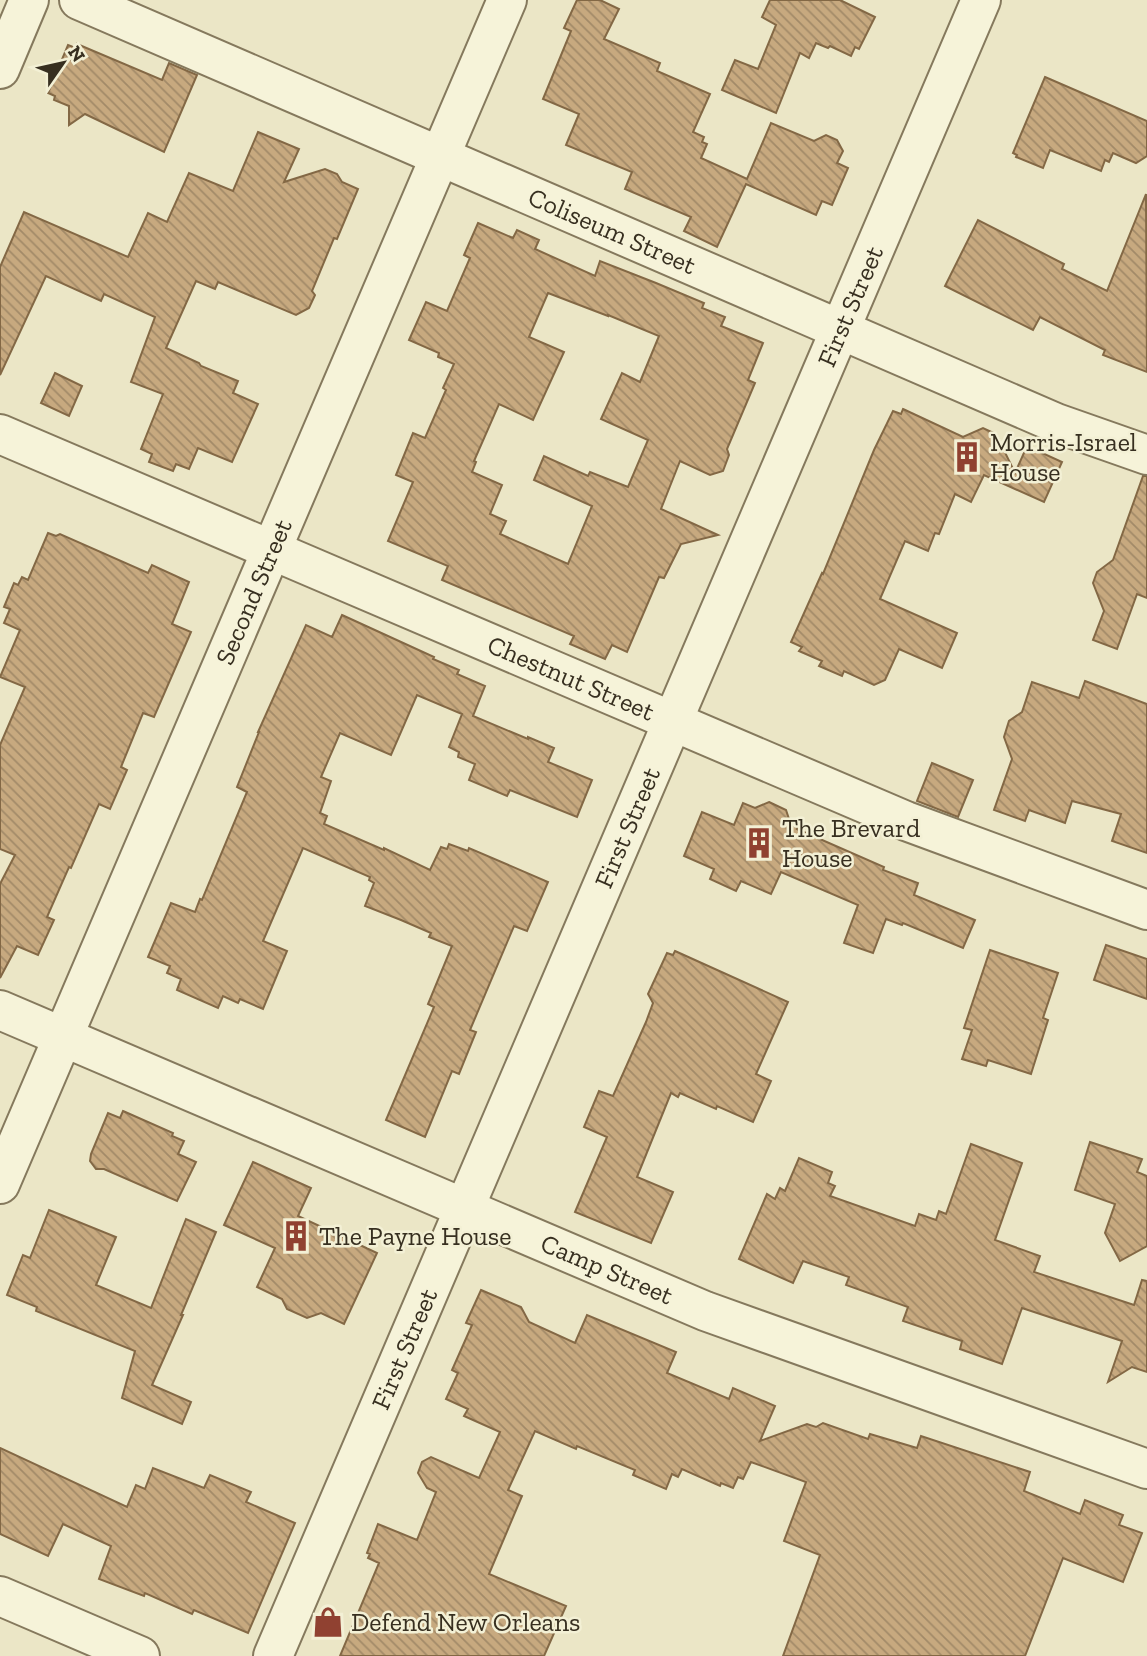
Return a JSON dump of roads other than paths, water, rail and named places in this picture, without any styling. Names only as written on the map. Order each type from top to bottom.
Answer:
[{"type":"street","points":[[0,69],[29,0]]},
{"type":"street","name":"Coliseum Street","points":[[79,0],[1056,423],[1147,455]]},
{"type":"street","name":"Second Street","points":[[0,1184],[507,0]]},
{"type":"street","name":"First Street","points":[[273,1656],[981,0]]},
{"type":"street","name":"Chestnut Street","points":[[0,434],[906,821],[1147,910]]},
{"type":"street","name":"Camp Street","points":[[0,1010],[705,1311],[1147,1469]]},
{"type":"street","points":[[0,1595],[140,1656]]},
{"type":"place","name":"Morris-Israel House","points":[[967,457]]},
{"type":"place","name":"The Brevard House","points":[[759,843]]},
{"type":"place","name":"The Payne House","points":[[296,1236]]},
{"type":"place","name":"Defend New Orleans","points":[[328,1622]]}]
